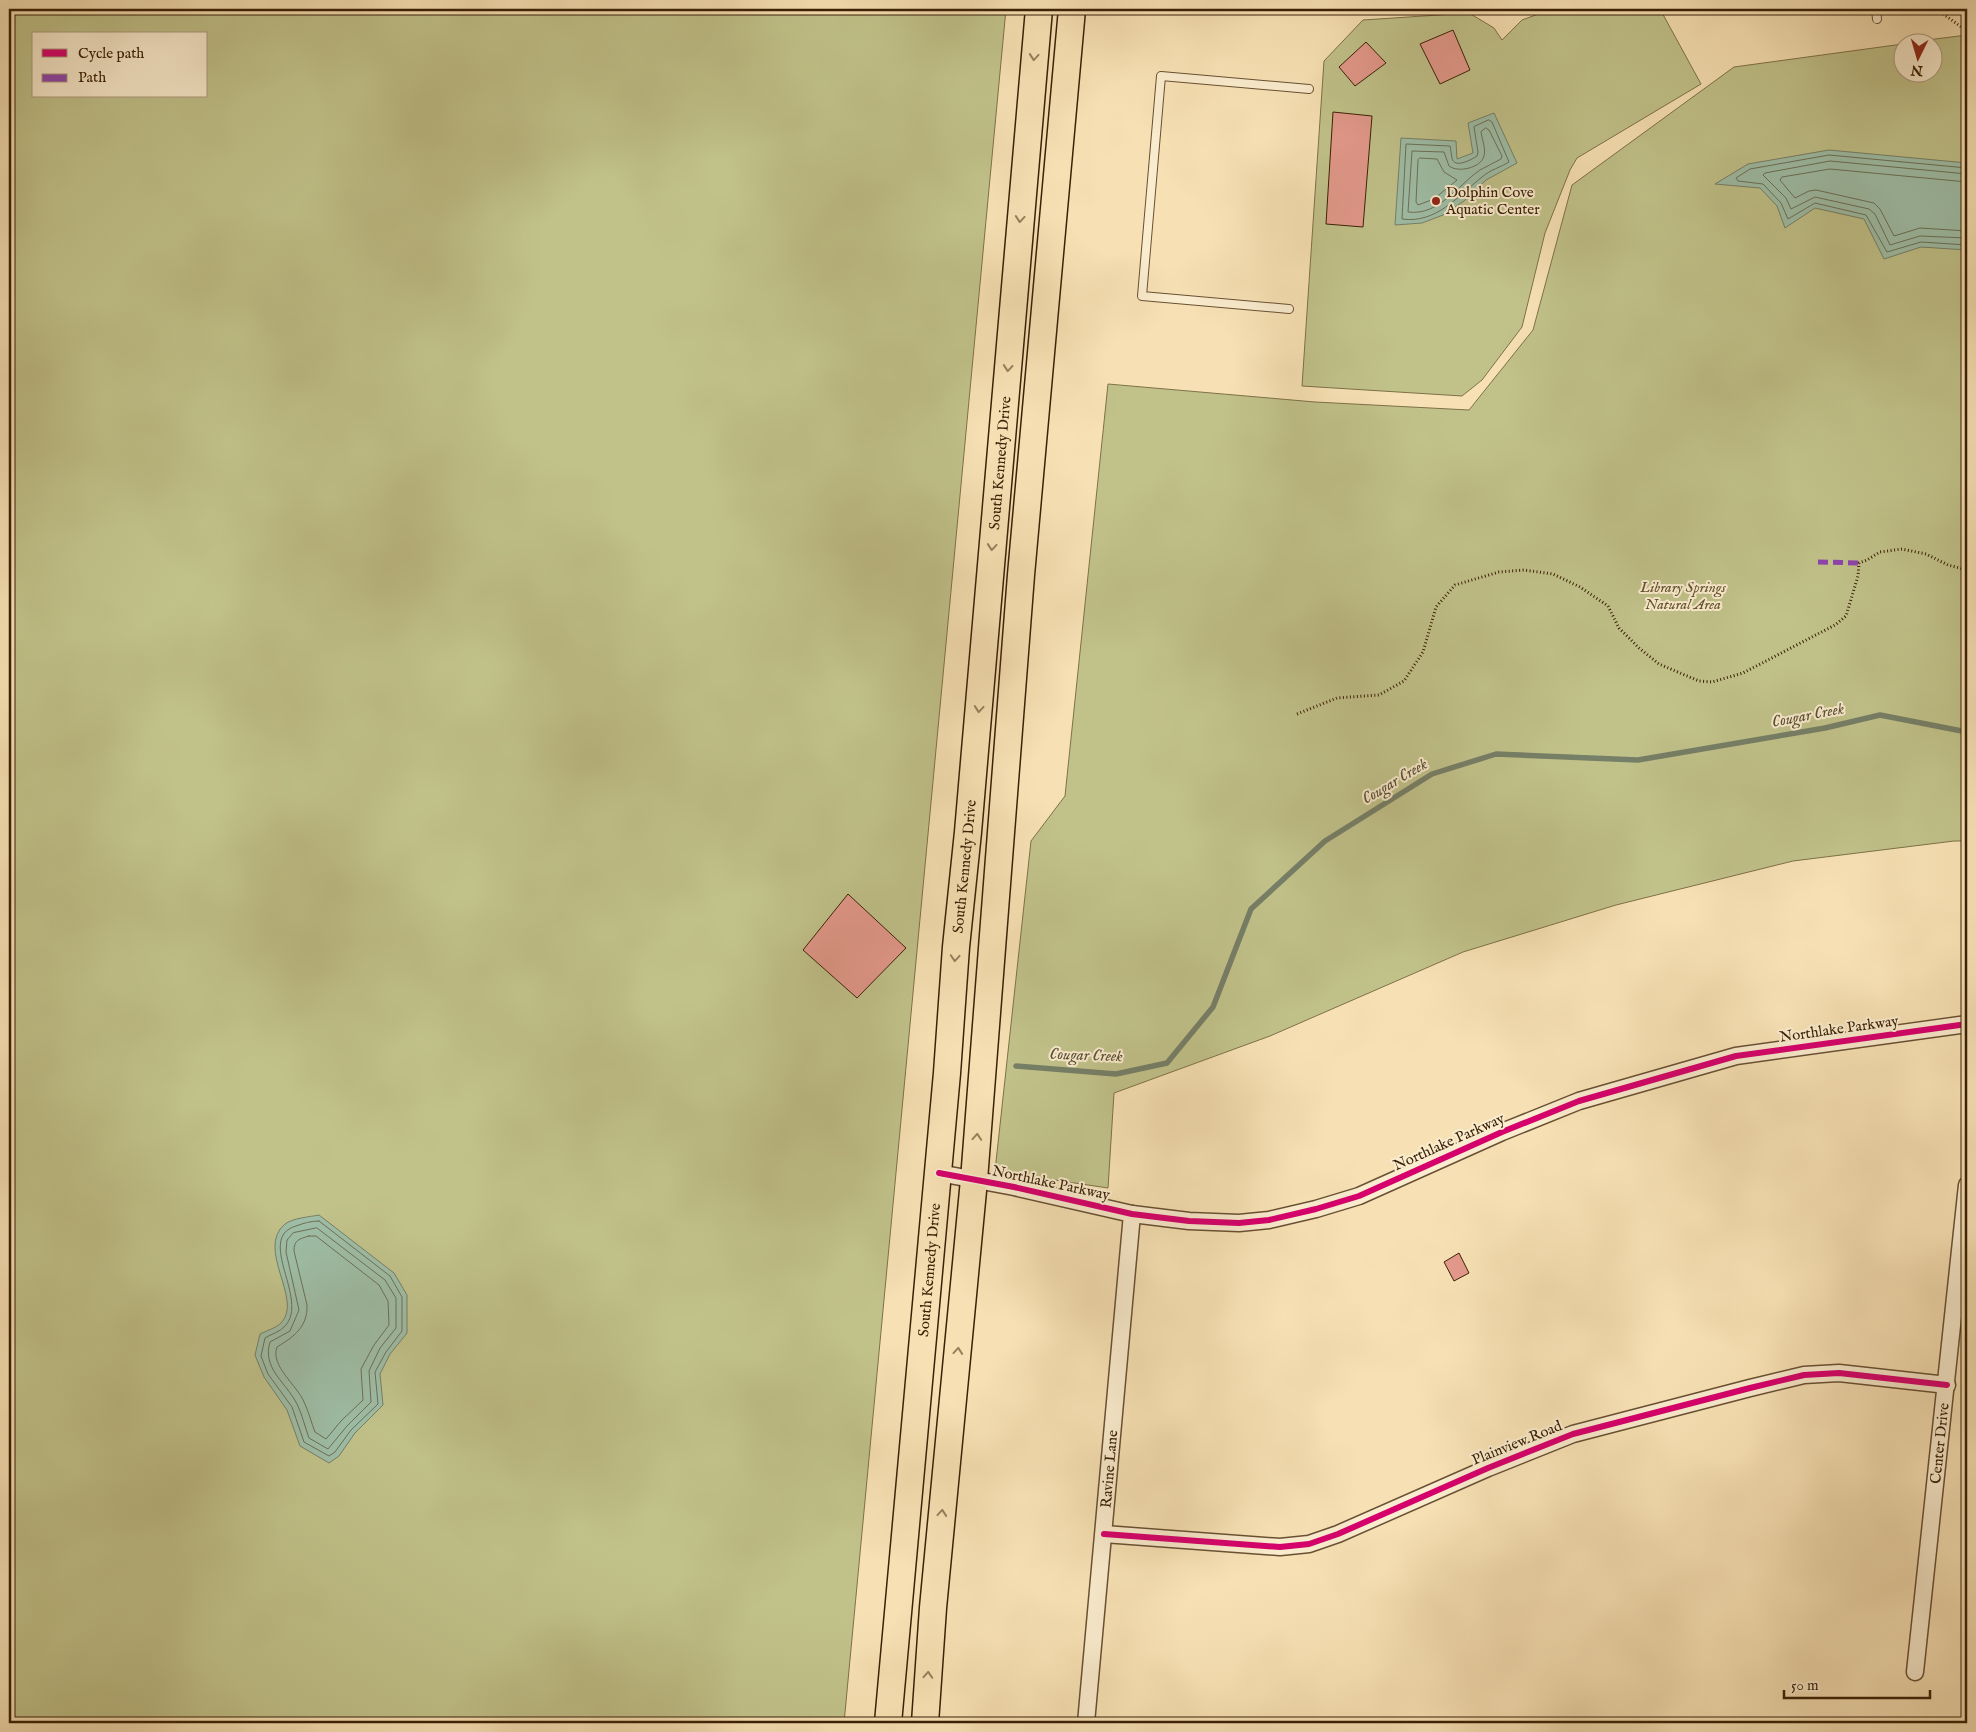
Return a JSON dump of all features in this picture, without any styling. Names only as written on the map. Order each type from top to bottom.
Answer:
[{"type":"main road","name":"South Kennedy Drive","points":[[888,1723],[938,1174],[956,947],[968,832],[1038,9]]},
{"type":"main road","name":"South Kennedy Drive","points":[[924,1723],[933,1608],[974,1180],[1021,575],[1072,9]]},
{"type":"street","name":"Northlake Parkway","points":[[938,1174],[1014,1187],[1132,1214],[1189,1221],[1239,1223],[1269,1220],[1316,1210],[1359,1196],[1502,1132],[1579,1101],[1736,1056],[1967,1024]]},
{"type":"street","name":"Center Drive","points":[[1915,1672],[1967,1185]]},
{"type":"street","name":"Ravine Lane","points":[[1086,1723],[1132,1214]]},
{"type":"street","name":"Plainview Road","points":[[1104,1534],[1280,1548],[1309,1544],[1338,1534],[1488,1468],[1573,1434],[1750,1388],[1804,1376],[1839,1373],[1947,1385]]},
{"type":"lane","points":[[1876,9],[1877,20]]},
{"type":"lane","points":[[1289,309],[1142,296],[1161,76],[1309,89]]},
{"type":"path","points":[[1943,14],[1967,31]]},
{"type":"path","points":[[1297,714],[1337,698],[1379,695],[1404,681],[1423,652],[1436,607],[1454,585],[1499,572],[1524,570],[1553,574],[1580,587],[1608,606],[1619,628],[1658,664],[1699,681],[1712,682],[1744,674],[1835,625],[1846,616],[1858,576],[1859,563],[1880,552],[1902,549],[1926,554],[1948,565],[1967,570]]},
{"type":"green space","points":[[9,9],[1006,9],[844,1723],[9,1723]]},
{"type":"green space","name":"Dolphin Cove Aquatic Center","points":[[1552,9],[1660,9],[1701,84],[1577,158],[1570,170],[1545,233],[1522,327],[1482,380],[1462,396],[1302,386],[1324,61],[1363,20],[1469,13],[1494,28],[1502,40],[1522,20]]},
{"type":"green space","name":"Library Springs Natural Area","points":[[1967,35],[1967,841],[1793,861],[1616,905],[1463,952],[1270,1036],[1114,1093],[1108,1188],[995,1171],[1031,841],[1065,796],[1108,384],[1315,402],[1469,410],[1533,330],[1572,185],[1734,67],[1894,45],[1894,82],[1944,82],[1944,38]]},
{"type":"water","points":[[1494,113],[1517,163],[1486,180],[1464,201],[1443,215],[1422,223],[1395,225],[1401,138],[1456,141],[1457,159],[1473,153],[1468,123]]},
{"type":"water","points":[[1829,150],[1967,163],[1967,250],[1921,247],[1884,259],[1864,219],[1815,208],[1785,228],[1777,206],[1760,188],[1715,184],[1748,164]]},
{"type":"water","points":[[319,1215],[394,1273],[407,1295],[407,1333],[390,1354],[380,1374],[383,1405],[355,1433],[339,1456],[329,1463],[300,1446],[287,1410],[264,1377],[255,1355],[260,1334],[279,1325],[287,1313],[287,1301],[275,1247],[277,1234],[288,1222]]},
{"type":"building","points":[[1453,30],[1470,70],[1440,84],[1420,44]]},
{"type":"building","points":[[1366,42],[1386,63],[1355,86],[1339,67]]},
{"type":"building","points":[[1333,112],[1372,116],[1363,227],[1326,224]]},
{"type":"building","points":[[848,894],[906,948],[857,998],[803,950]]},
{"type":"building","points":[[1459,1253],[1469,1273],[1454,1281],[1444,1262]]},
{"type":"waterway","name":"Cougar Creek","points":[[1016,1066],[1116,1074],[1167,1063],[1213,1007],[1251,909],[1325,841],[1432,774],[1496,754],[1638,760],[1825,728],[1880,715],[1967,732]]},
{"type":"marked path","points":[[1818,562],[1859,563]]},
{"type":"cycle path","points":[[939,1173],[1014,1187],[1132,1214],[1189,1221],[1239,1223],[1269,1220],[1359,1196],[1502,1132],[1579,1101],[1736,1056],[1967,1024]]},
{"type":"cycle path","points":[[1104,1534],[1280,1547],[1309,1544],[1338,1534],[1488,1468],[1573,1434],[1750,1388],[1804,1375],[1839,1373],[1947,1385]]},
{"type":"place","name":"Dolphin Cove Aquatic Center","points":[[1436,201]]}]
